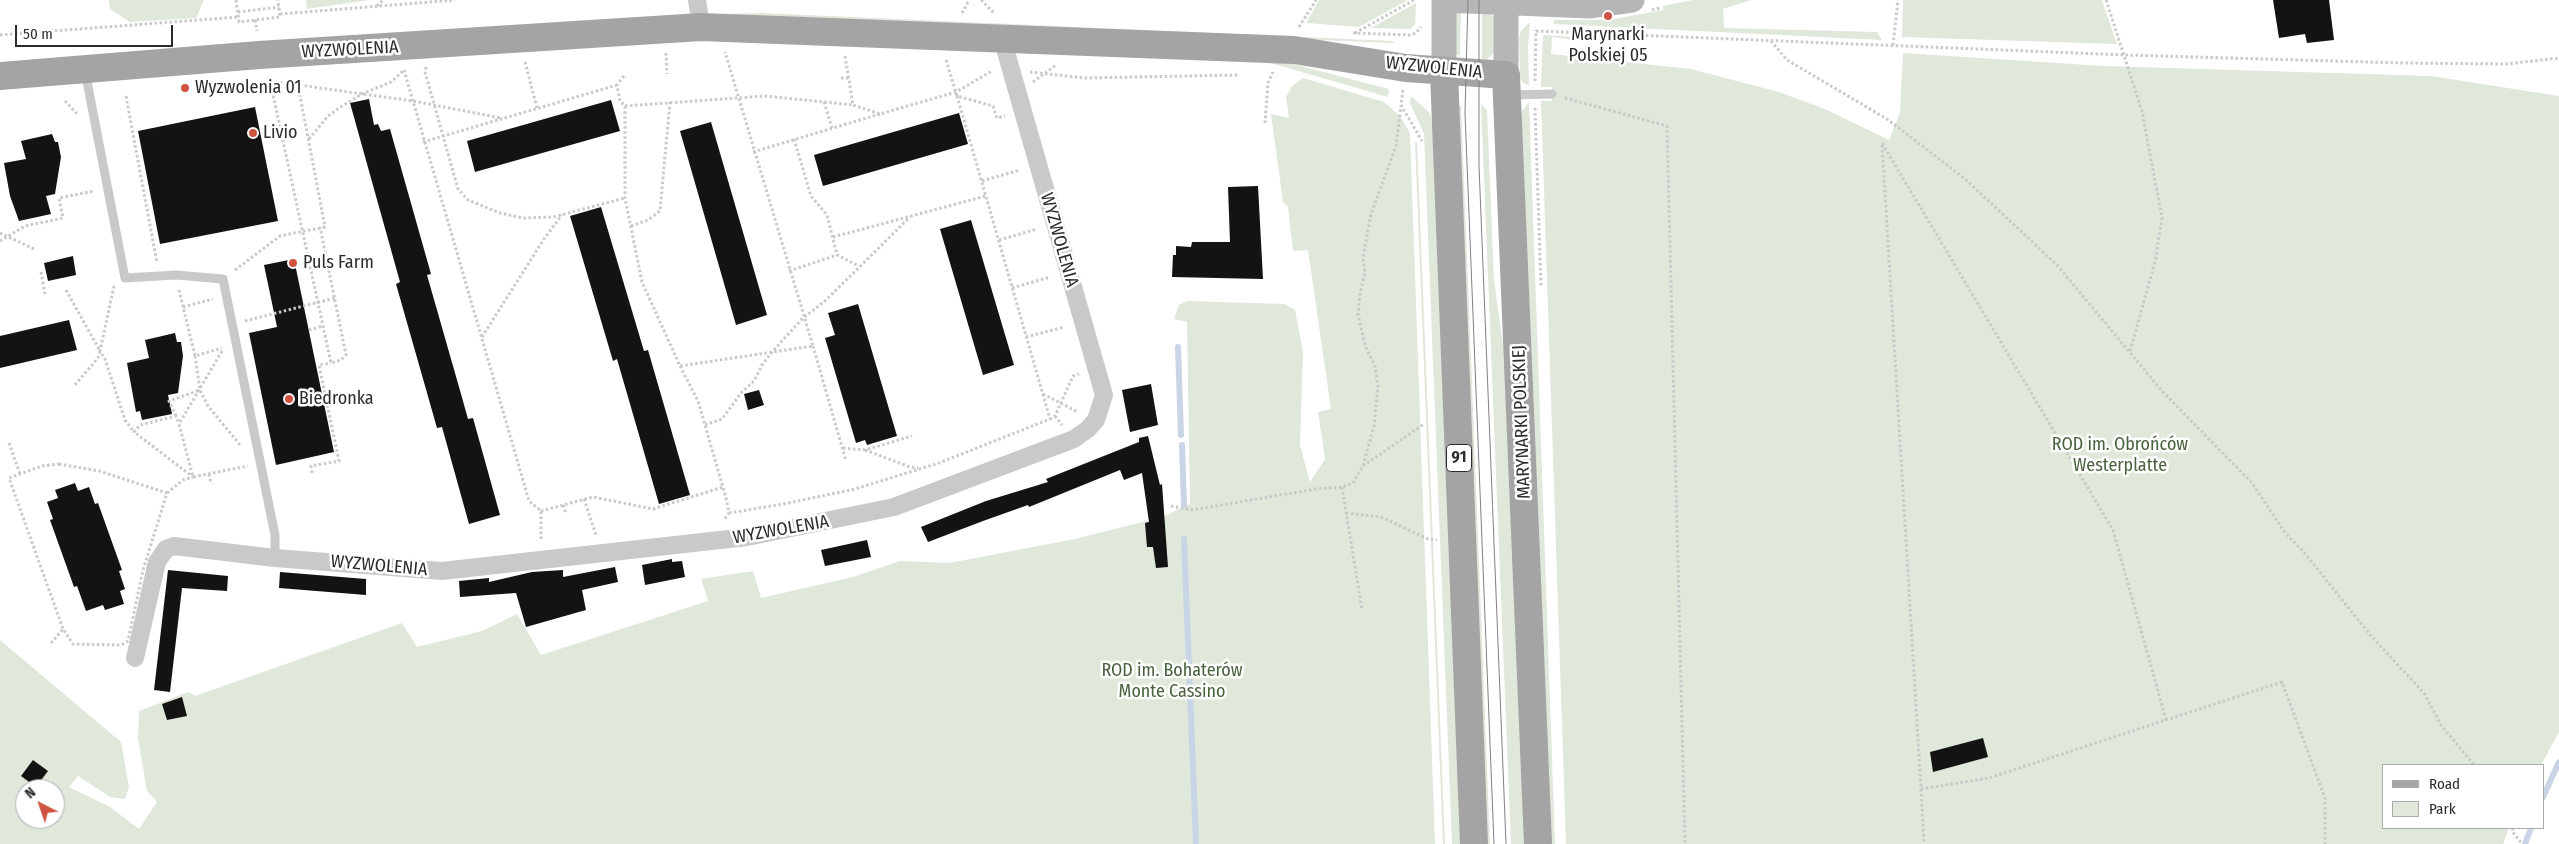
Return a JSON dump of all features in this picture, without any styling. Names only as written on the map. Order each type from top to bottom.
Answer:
[{"type":"main road","name":"WYZWOLENIA","points":[[0,76],[259,55],[700,27],[1001,48],[1294,50],[1444,72],[1507,85]]},
{"type":"main road","name":"91","points":[[1444,72],[1474,844]]},
{"type":"main road","name":"MARYNARKI POLSKIEJ","points":[[1507,85],[1538,844]]},
{"type":"street","points":[[696,0],[700,27]]},
{"type":"street","points":[[1444,0],[1589,6],[1632,0]]},
{"type":"street","name":"91","points":[[1444,0],[1444,72]]},
{"type":"street","name":"MARYNARKI POLSKIEJ","points":[[1506,2],[1507,85]]},
{"type":"street","name":"WYZWOLENIA","points":[[136,658],[157,562],[166,548],[174,546],[275,558],[442,571],[747,537],[894,507],[1074,439],[1096,420],[1104,395],[1019,103],[1001,48]]},
{"type":"lane","points":[[85,70],[125,278],[176,275],[223,279],[275,535],[275,558]]},
{"type":"lane","points":[[1507,85],[1552,94]]},
{"type":"path","points":[[236,0],[239,22],[280,17],[280,14],[455,0]]},
{"type":"path","points":[[278,0],[280,14]]},
{"type":"path","points":[[376,6],[383,0]]},
{"type":"path","points":[[961,16],[968,0]]},
{"type":"path","points":[[981,0],[1001,48],[1024,71],[1084,78],[1239,75]]},
{"type":"path","points":[[1297,30],[1316,0]]},
{"type":"path","points":[[1354,33],[1414,0]]},
{"type":"path","points":[[1893,45],[1898,0]]},
{"type":"path","points":[[2106,0],[2142,111],[2162,218],[2155,262],[2130,351]]},
{"type":"path","points":[[0,35],[238,14],[279,7]]},
{"type":"path","points":[[1536,31],[2125,55],[2506,64],[2559,58]]},
{"type":"path","points":[[1771,41],[1787,60],[1826,85],[1887,119],[1964,178],[2057,265],[2162,391],[2252,483],[2285,533],[2303,551],[2371,636],[2424,694],[2442,725],[2473,764]]},
{"type":"path","points":[[723,48],[846,461]]},
{"type":"path","points":[[753,152],[880,114],[956,94],[1001,48]]},
{"type":"path","points":[[666,50],[668,74]]},
{"type":"path","points":[[845,52],[853,105]]},
{"type":"path","points":[[945,57],[1050,419]]},
{"type":"path","points":[[524,60],[537,108]]},
{"type":"path","points":[[956,94],[993,106],[997,118],[1019,103],[1045,74],[1062,61]]},
{"type":"path","points":[[430,62],[425,72],[434,105],[458,190],[468,200],[500,213],[523,218],[553,217],[625,198]]},
{"type":"path","points":[[400,66],[404,70],[423,142],[529,501],[541,511],[542,539],[537,545]]},
{"type":"path","points":[[1265,123],[1268,83],[1276,67]]},
{"type":"path","points":[[308,140],[328,116],[362,94],[391,82],[404,70]]},
{"type":"path","points":[[423,142],[617,85],[624,76]]},
{"type":"path","points":[[266,78],[270,81],[412,100],[501,118]]},
{"type":"path","points":[[841,78],[849,78]]},
{"type":"path","points":[[270,81],[331,363]]},
{"type":"path","points":[[223,279],[280,236],[325,227],[298,85]]},
{"type":"path","points":[[617,85],[620,102],[625,106],[765,96],[853,105],[880,114]]},
{"type":"path","points":[[1552,94],[1667,126],[1685,844]]},
{"type":"path","points":[[126,96],[160,276]]},
{"type":"path","points":[[65,101],[84,122]]},
{"type":"path","points":[[631,226],[648,220],[660,211],[670,102]]},
{"type":"path","points":[[824,102],[832,128]]},
{"type":"path","points":[[1171,506],[1192,510],[1316,489],[1342,487],[1353,483],[1363,466],[1374,426],[1378,386],[1375,366],[1366,348],[1358,315],[1365,273],[1363,257],[1370,214],[1396,146],[1401,105]]},
{"type":"path","points":[[625,106],[625,198],[642,282],[698,402],[729,513]]},
{"type":"path","points":[[794,140],[810,196],[826,215],[837,254],[859,267]]},
{"type":"path","points":[[1924,844],[1882,143],[2113,530],[2166,720]]},
{"type":"path","points":[[982,181],[1037,165]]},
{"type":"path","points":[[0,241],[25,226],[63,218],[59,198],[97,190],[99,199]]},
{"type":"path","points":[[833,237],[986,196]]},
{"type":"path","points":[[481,338],[544,239],[562,215]]},
{"type":"path","points":[[705,425],[722,419],[741,393],[754,381],[762,364],[803,318],[825,301],[910,217]]},
{"type":"path","points":[[999,240],[1054,224]]},
{"type":"path","points":[[312,473],[311,466],[339,460],[319,365],[340,360],[346,355],[320,228]]},
{"type":"path","points":[[0,233],[36,250]]},
{"type":"path","points":[[789,271],[837,254]]},
{"type":"path","points":[[41,272],[45,294]]},
{"type":"path","points":[[1012,288],[1068,272]]},
{"type":"path","points":[[74,386],[98,358],[115,280]]},
{"type":"path","points":[[66,290],[105,359],[126,420],[134,432],[193,477]]},
{"type":"path","points":[[1026,337],[1083,322]]},
{"type":"path","points":[[309,330],[323,326]]},
{"type":"path","points":[[680,366],[813,346]]},
{"type":"path","points":[[179,424],[224,347]]},
{"type":"path","points":[[195,356],[200,390],[208,406],[244,450]]},
{"type":"path","points":[[721,523],[729,513],[783,504],[855,488],[922,468],[1050,419],[1055,416],[1073,376],[1096,367]]},
{"type":"path","points":[[193,477],[179,424],[169,401],[200,390]]},
{"type":"path","points":[[1043,394],[1096,420]]},
{"type":"path","points":[[134,432],[140,425],[176,416]]},
{"type":"path","points":[[1363,466],[1424,424]]},
{"type":"path","points":[[864,450],[912,436]]},
{"type":"path","points":[[9,443],[20,474]]},
{"type":"path","points":[[843,448],[864,450],[910,467],[922,468]]},
{"type":"path","points":[[121,645],[73,644],[63,630],[9,478],[42,466],[59,464],[99,471],[158,490]]},
{"type":"path","points":[[167,493],[183,480],[256,464]]},
{"type":"path","points":[[209,474],[212,484]]},
{"type":"path","points":[[541,511],[593,497],[653,509],[723,487]]},
{"type":"path","points":[[1342,487],[1362,610]]},
{"type":"path","points":[[584,499],[594,534],[600,537]]},
{"type":"path","points":[[563,505],[566,514]]},
{"type":"path","points":[[1346,513],[1381,517],[1428,539],[1437,540]]},
{"type":"path","points":[[51,643],[63,630]]},
{"type":"path","points":[[1921,789],[1989,778],[2282,682],[2325,798],[2325,844]]},
{"type":"path","points":[[2513,829],[2512,831],[2522,844]]},
{"type":"green space","points":[[109,0],[204,0],[196,18],[130,22],[110,9]]},
{"type":"green space","points":[[306,0],[369,0],[307,9]]},
{"type":"green space","points":[[1319,0],[1408,0],[1359,27],[1306,23]]},
{"type":"green space","points":[[1693,0],[1751,0],[1723,9],[1724,28],[1877,32],[1882,40],[1554,24],[1554,20],[1608,20],[1663,10],[1663,6]]},
{"type":"green space","points":[[1903,0],[2102,0],[2117,44],[1902,37]]},
{"type":"green space","points":[[1416,3],[1415,25],[1410,29],[1371,28]]},
{"type":"green space","points":[[1461,11],[1460,56],[1455,53],[1454,13]]},
{"type":"green space","points":[[762,13],[1392,41],[1395,43],[725,16],[720,14]]},
{"type":"green space","points":[[1482,13],[1489,13],[1494,17],[1494,52],[1487,60],[1482,59]]},
{"type":"green space","points":[[1530,22],[1528,46],[1529,86],[1522,82],[1520,76],[1519,38],[1521,31]]},
{"type":"green space","name":"ROD im. Obrońców Westerplatte","points":[[1543,35],[1606,39],[1605,44],[1552,37],[1551,54],[1691,69],[1779,92],[1827,110],[1889,140],[1900,113],[1903,53],[2103,66],[2431,76],[2559,96],[2559,732],[2542,764],[2382,764],[2382,829],[2509,829],[2503,844],[1566,844],[1541,101],[1552,101],[1552,87],[1541,87]]},
{"type":"green space","points":[[1250,60],[1277,60],[1389,89],[1388,97],[1274,64]]},
{"type":"green space","name":"ROD im. Bohaterów Monte Cassino","points":[[1303,78],[1384,102],[1400,116],[1410,133],[1435,844],[0,844],[0,640],[121,742],[129,787],[125,799],[110,797],[78,776],[69,787],[110,807],[139,829],[157,802],[147,791],[138,738],[139,711],[188,692],[195,696],[402,623],[417,647],[482,631],[517,614],[541,655],[708,601],[701,579],[753,571],[761,598],[853,577],[900,561],[949,563],[1075,539],[1162,517],[1190,504],[1187,322],[1174,319],[1179,305],[1187,301],[1284,304],[1295,310],[1303,352],[1300,445],[1310,482],[1325,459],[1318,412],[1331,409],[1308,250],[1293,251],[1288,207],[1283,202],[1271,114],[1289,118],[1286,97],[1292,86]]},
{"type":"green space","points":[[1411,96],[1429,112],[1434,124],[1462,844],[1452,844],[1424,134],[1410,103]]},
{"type":"green space","points":[[1529,102],[1555,844],[1548,844],[1520,114]]},
{"type":"green space","points":[[1481,104],[1487,110],[1494,280],[1505,359],[1525,844],[1511,844]]},
{"type":"green space","points":[[1461,105],[1490,844],[1484,844],[1459,106]]},
{"type":"green space","points":[[1415,142],[1417,142],[1445,844],[1443,844]]},
{"type":"building","points":[[2273,0],[2329,0],[2334,40],[2307,43],[2305,34],[2279,38]]},
{"type":"building","points":[[369,99],[374,125],[378,124],[381,131],[390,129],[431,274],[427,275],[468,419],[473,418],[500,515],[469,524],[442,427],[437,428],[396,284],[400,282],[350,103]]},
{"type":"building","points":[[611,100],[620,131],[475,172],[467,141]]},
{"type":"building","points":[[255,107],[278,221],[160,244],[138,131]]},
{"type":"building","points":[[959,113],[968,144],[823,186],[814,155]]},
{"type":"building","points":[[711,122],[767,315],[736,325],[680,131]]},
{"type":"building","points":[[52,134],[55,142],[58,142],[61,157],[55,194],[46,196],[51,214],[19,221],[10,196],[4,163],[26,159],[21,141]]},
{"type":"building","points":[[1258,186],[1263,279],[1172,277],[1173,255],[1176,255],[1176,246],[1191,247],[1192,242],[1230,242],[1228,187]]},
{"type":"building","points":[[601,207],[644,351],[648,350],[690,495],[659,504],[617,359],[613,361],[570,216]]},
{"type":"building","points":[[971,220],[1014,365],[983,375],[940,229]]},
{"type":"building","points":[[73,256],[76,275],[48,281],[44,263]]},
{"type":"building","points":[[294,259],[334,452],[276,465],[249,333],[277,327],[264,265]]},
{"type":"building","points":[[858,304],[897,436],[867,445],[865,440],[856,443],[825,338],[835,335],[828,313]]},
{"type":"building","points":[[69,320],[77,350],[0,368],[0,336]]},
{"type":"building","points":[[175,333],[177,342],[181,342],[183,356],[178,393],[168,395],[172,414],[142,420],[140,411],[136,412],[127,363],[149,358],[145,340]]},
{"type":"building","points":[[1151,384],[1158,425],[1130,432],[1122,390]]},
{"type":"building","points":[[759,390],[764,405],[748,410],[744,394]]},
{"type":"building","points":[[1148,436],[1160,485],[1162,484],[1168,567],[1156,568],[1153,547],[1147,547],[1145,523],[1149,522],[1142,473],[1124,480],[1120,470],[1029,507],[1028,505],[928,542],[921,527],[986,501],[1048,482],[1046,479],[1139,442],[1139,438]]},
{"type":"building","points":[[75,483],[78,491],[89,487],[95,504],[98,503],[122,570],[119,571],[125,589],[120,591],[124,604],[105,610],[103,605],[86,611],[77,586],[74,587],[50,520],[53,519],[47,502],[58,498],[55,490]]},
{"type":"building","points":[[867,540],[871,557],[825,566],[821,550]]},
{"type":"building","points":[[672,559],[672,562],[682,561],[685,577],[645,585],[642,565]]},
{"type":"building","points":[[615,567],[618,582],[582,590],[586,610],[526,627],[516,593],[460,597],[459,581],[489,578],[489,582],[532,572],[563,570],[563,577]]},
{"type":"building","points":[[168,570],[228,576],[227,591],[182,588],[170,692],[154,690]]},
{"type":"building","points":[[280,572],[366,579],[366,595],[279,588]]},
{"type":"building","points":[[182,697],[187,716],[167,720],[162,704]]},
{"type":"building","points":[[1983,738],[1988,757],[1933,772],[1930,752]]},
{"type":"building","points":[[33,760],[48,771],[42,779],[25,779],[21,776]]},
{"type":"waterway","points":[[1178,347],[1181,435]]},
{"type":"waterway","points":[[1182,445],[1184,505]]},
{"type":"waterway","points":[[1184,539],[1196,844]]},
{"type":"waterway","points":[[2544,795],[2559,762]]},
{"type":"waterway","points":[[2525,844],[2531,829]]},
{"type":"tram line","points":[[1468,0],[1465,113],[1494,844]]},
{"type":"tram line","points":[[1479,0],[1479,166],[1506,844]]},
{"type":"place","name":"Marynarki Polskiej 05","points":[[1608,16]]},
{"type":"place","name":"Wyzwolenia 01","points":[[185,88]]},
{"type":"place","name":"Livio","points":[[253,133]]},
{"type":"place","name":"Puls Farm","points":[[293,263]]},
{"type":"place","name":"Biedronka","points":[[289,399]]}]
